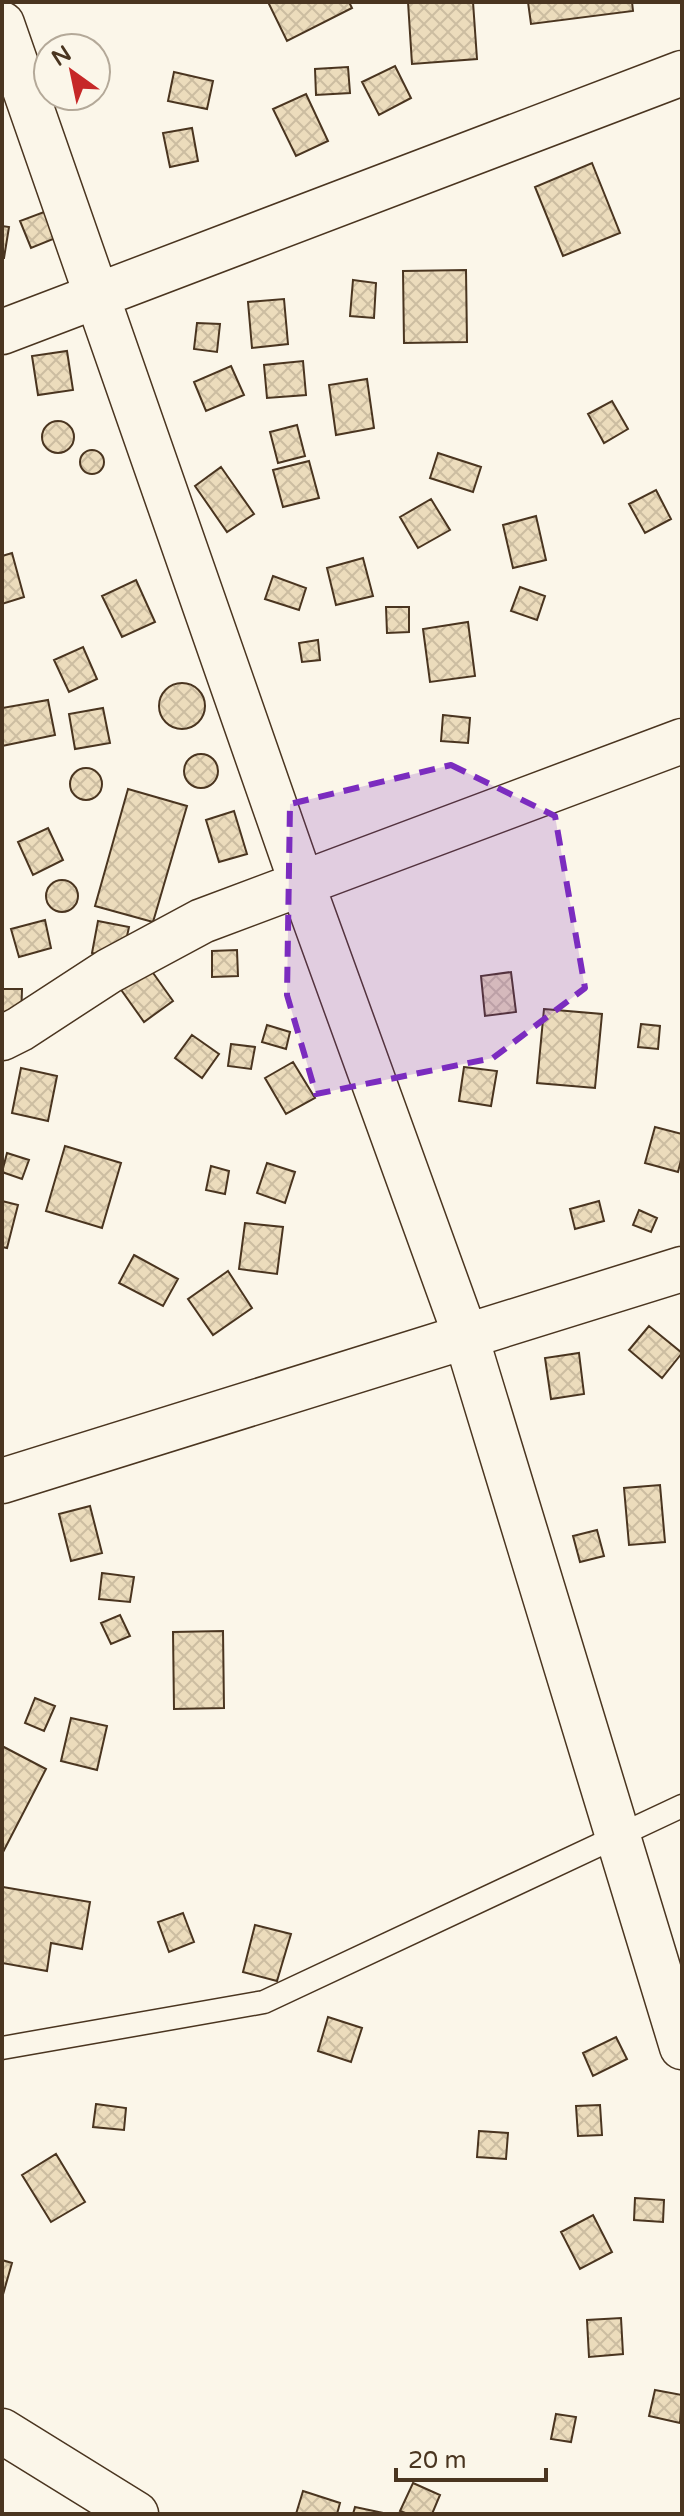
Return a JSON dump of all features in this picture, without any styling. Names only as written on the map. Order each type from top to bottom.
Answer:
[{"type":"street","points":[[2,24],[302,884],[466,1337],[682,2047]]},
{"type":"street","points":[[2,332],[682,73]]},
{"type":"street","points":[[2,1038],[109,971],[202,921],[682,741]]},
{"type":"street","points":[[2,1481],[682,1269]]},
{"type":"street","points":[[2,2431],[136,2514]]},
{"type":"lane","points":[[2,2048],[264,2002],[682,1806]]},
{"type":"highlighted area","points":[[451,765],[555,816],[585,988],[493,1058],[316,1094],[287,995],[290,804]]},
{"type":"building","points":[[268,2],[349,2],[352,8],[287,41]]},
{"type":"building","points":[[408,2],[473,2],[477,59],[412,64]]},
{"type":"building","points":[[528,2],[632,2],[633,11],[531,24]]},
{"type":"building","points":[[395,66],[411,98],[379,115],[362,82]]},
{"type":"building","points":[[348,67],[350,93],[316,95],[315,69]]},
{"type":"building","points":[[174,72],[213,81],[207,109],[168,101]]},
{"type":"building","points":[[306,94],[328,141],[296,156],[273,109]]},
{"type":"building","points":[[192,128],[198,161],[170,167],[163,133]]},
{"type":"building","points":[[592,163],[620,233],[563,256],[535,187]]},
{"type":"building","points":[[52,209],[63,235],[31,248],[20,221]]},
{"type":"building","points":[[2,226],[9,227],[4,258],[2,258]]},
{"type":"building","points":[[466,270],[467,342],[404,343],[403,271]]},
{"type":"building","points":[[353,280],[376,283],[374,318],[350,316]]},
{"type":"building","points":[[284,299],[288,344],[252,348],[248,302]]},
{"type":"building","points":[[197,323],[220,324],[217,352],[194,349]]},
{"type":"building","points":[[67,351],[73,390],[38,395],[32,356]]},
{"type":"building","points":[[303,361],[306,395],[267,398],[264,365]]},
{"type":"building","points":[[231,366],[244,395],[206,411],[194,382]]},
{"type":"building","points":[[367,379],[374,428],[336,435],[329,385]]},
{"type":"building","points":[[612,401],[628,429],[604,443],[588,414]]},
{"type":"building","points":[[58,421],[70,425],[74,437],[70,449],[58,453],[46,449],[42,437],[46,425]]},
{"type":"building","points":[[297,425],[305,456],[278,463],[270,432]]},
{"type":"building","points":[[92,450],[101,453],[104,462],[101,471],[92,474],[83,471],[80,462],[83,453]]},
{"type":"building","points":[[438,453],[481,467],[473,492],[430,478]]},
{"type":"building","points":[[309,461],[319,498],[283,507],[273,470]]},
{"type":"building","points":[[221,467],[254,514],[227,532],[195,486]]},
{"type":"building","points":[[656,490],[671,519],[645,533],[629,504]]},
{"type":"building","points":[[431,499],[450,530],[418,548],[400,517]]},
{"type":"building","points":[[536,516],[546,560],[513,568],[503,525]]},
{"type":"building","points":[[12,553],[24,597],[2,604],[2,556]]},
{"type":"building","points":[[363,558],[373,596],[336,605],[327,568]]},
{"type":"building","points":[[273,576],[306,588],[299,610],[265,599]]},
{"type":"building","points":[[136,580],[155,622],[122,637],[102,596]]},
{"type":"building","points":[[520,587],[545,596],[537,620],[511,611]]},
{"type":"building","points":[[386,607],[409,607],[409,632],[387,633]]},
{"type":"building","points":[[468,622],[475,676],[430,682],[423,629]]},
{"type":"building","points":[[318,640],[320,660],[302,662],[299,643]]},
{"type":"building","points":[[83,647],[97,679],[69,692],[54,660]]},
{"type":"building","points":[[182,683],[198,690],[205,706],[198,722],[182,729],[166,722],[159,706],[166,690]]},
{"type":"building","points":[[48,700],[55,735],[2,746],[2,708]]},
{"type":"building","points":[[103,708],[110,743],[75,749],[69,714]]},
{"type":"building","points":[[443,715],[470,718],[468,743],[441,741]]},
{"type":"building","points":[[201,754],[213,759],[218,771],[213,783],[201,788],[189,783],[184,771],[189,759]]},
{"type":"building","points":[[86,768],[97,773],[102,784],[97,795],[86,800],[75,795],[70,784],[75,773]]},
{"type":"building","points":[[128,789],[187,806],[153,922],[95,906]]},
{"type":"building","points":[[234,811],[247,854],[219,862],[206,820]]},
{"type":"building","points":[[48,828],[63,860],[33,875],[18,842]]},
{"type":"building","points":[[62,880],[73,885],[78,896],[73,907],[62,912],[51,907],[46,896],[51,885]]},
{"type":"building","points":[[45,920],[51,948],[19,957],[11,929]]},
{"type":"building","points":[[98,921],[129,927],[122,959],[92,953]]},
{"type":"building","points":[[237,950],[238,976],[212,977],[212,951]]},
{"type":"building","points":[[141,956],[173,1001],[144,1022],[112,977]]},
{"type":"building","points":[[511,972],[516,1012],[485,1016],[481,976]]},
{"type":"building","points":[[2,989],[22,989],[21,1022],[2,1021]]},
{"type":"building","points":[[544,1009],[602,1014],[595,1088],[537,1083]]},
{"type":"building","points":[[641,1024],[660,1026],[658,1049],[638,1047]]},
{"type":"building","points":[[267,1025],[290,1032],[286,1049],[262,1042]]},
{"type":"building","points":[[192,1035],[219,1054],[202,1078],[175,1058]]},
{"type":"building","points":[[231,1044],[255,1047],[251,1069],[228,1066]]},
{"type":"building","points":[[293,1062],[315,1098],[286,1114],[265,1078]]},
{"type":"building","points":[[464,1067],[497,1071],[491,1106],[459,1101]]},
{"type":"building","points":[[21,1068],[57,1076],[48,1121],[12,1113]]},
{"type":"building","points":[[655,1127],[682,1134],[678,1172],[645,1163]]},
{"type":"building","points":[[65,1146],[121,1163],[102,1228],[46,1211]]},
{"type":"building","points":[[7,1153],[29,1160],[22,1179],[2,1172]]},
{"type":"building","points":[[267,1163],[295,1172],[285,1203],[257,1193]]},
{"type":"building","points":[[211,1166],[229,1171],[225,1194],[206,1190]]},
{"type":"building","points":[[2,1201],[18,1205],[7,1248],[2,1247]]},
{"type":"building","points":[[599,1201],[604,1221],[575,1229],[570,1209]]},
{"type":"building","points":[[639,1210],[657,1218],[651,1232],[633,1225]]},
{"type":"building","points":[[245,1223],[283,1227],[277,1274],[239,1269]]},
{"type":"building","points":[[134,1255],[178,1279],[163,1306],[119,1283]]},
{"type":"building","points":[[228,1271],[252,1308],[213,1335],[188,1299]]},
{"type":"building","points":[[649,1326],[682,1353],[662,1378],[629,1350]]},
{"type":"building","points":[[579,1353],[584,1394],[551,1399],[545,1358]]},
{"type":"building","points":[[660,1485],[665,1542],[629,1545],[624,1488]]},
{"type":"building","points":[[90,1506],[102,1553],[71,1561],[59,1514]]},
{"type":"building","points":[[597,1530],[604,1556],[580,1562],[573,1536]]},
{"type":"building","points":[[102,1573],[134,1577],[130,1602],[99,1599]]},
{"type":"building","points":[[120,1615],[130,1636],[111,1644],[101,1623]]},
{"type":"building","points":[[223,1631],[224,1708],[174,1709],[173,1632]]},
{"type":"building","points":[[35,1698],[55,1706],[44,1731],[25,1723]]},
{"type":"building","points":[[71,1718],[107,1726],[97,1770],[61,1761]]},
{"type":"building","points":[[2,1746],[46,1769],[2,1854]]},
{"type":"building","points":[[3,1887],[90,1902],[82,1949],[51,1943],[47,1971],[2,1963]]},
{"type":"building","points":[[183,1913],[194,1942],[169,1952],[158,1922]]},
{"type":"building","points":[[255,1925],[291,1934],[277,1981],[243,1972]]},
{"type":"building","points":[[328,2017],[362,2028],[351,2062],[318,2051]]},
{"type":"building","points":[[616,2037],[627,2059],[593,2076],[583,2053]]},
{"type":"building","points":[[96,2104],[126,2108],[124,2130],[93,2127]]},
{"type":"building","points":[[600,2105],[602,2135],[578,2136],[576,2106]]},
{"type":"building","points":[[479,2131],[508,2133],[506,2159],[477,2157]]},
{"type":"building","points":[[56,2154],[85,2202],[51,2222],[22,2175]]},
{"type":"building","points":[[635,2198],[664,2200],[663,2222],[634,2220]]},
{"type":"building","points":[[593,2215],[612,2252],[580,2269],[561,2232]]},
{"type":"building","points":[[2,2260],[12,2263],[2,2298]]},
{"type":"building","points":[[621,2318],[623,2354],[589,2357],[587,2320]]},
{"type":"building","points":[[655,2390],[682,2395],[680,2423],[649,2416]]},
{"type":"building","points":[[556,2414],[576,2417],[571,2442],[551,2439]]},
{"type":"building","points":[[413,2483],[440,2495],[432,2514],[400,2511]]},
{"type":"building","points":[[303,2491],[340,2503],[337,2514],[296,2514]]},
{"type":"building","points":[[355,2507],[388,2514],[353,2514]]}]
